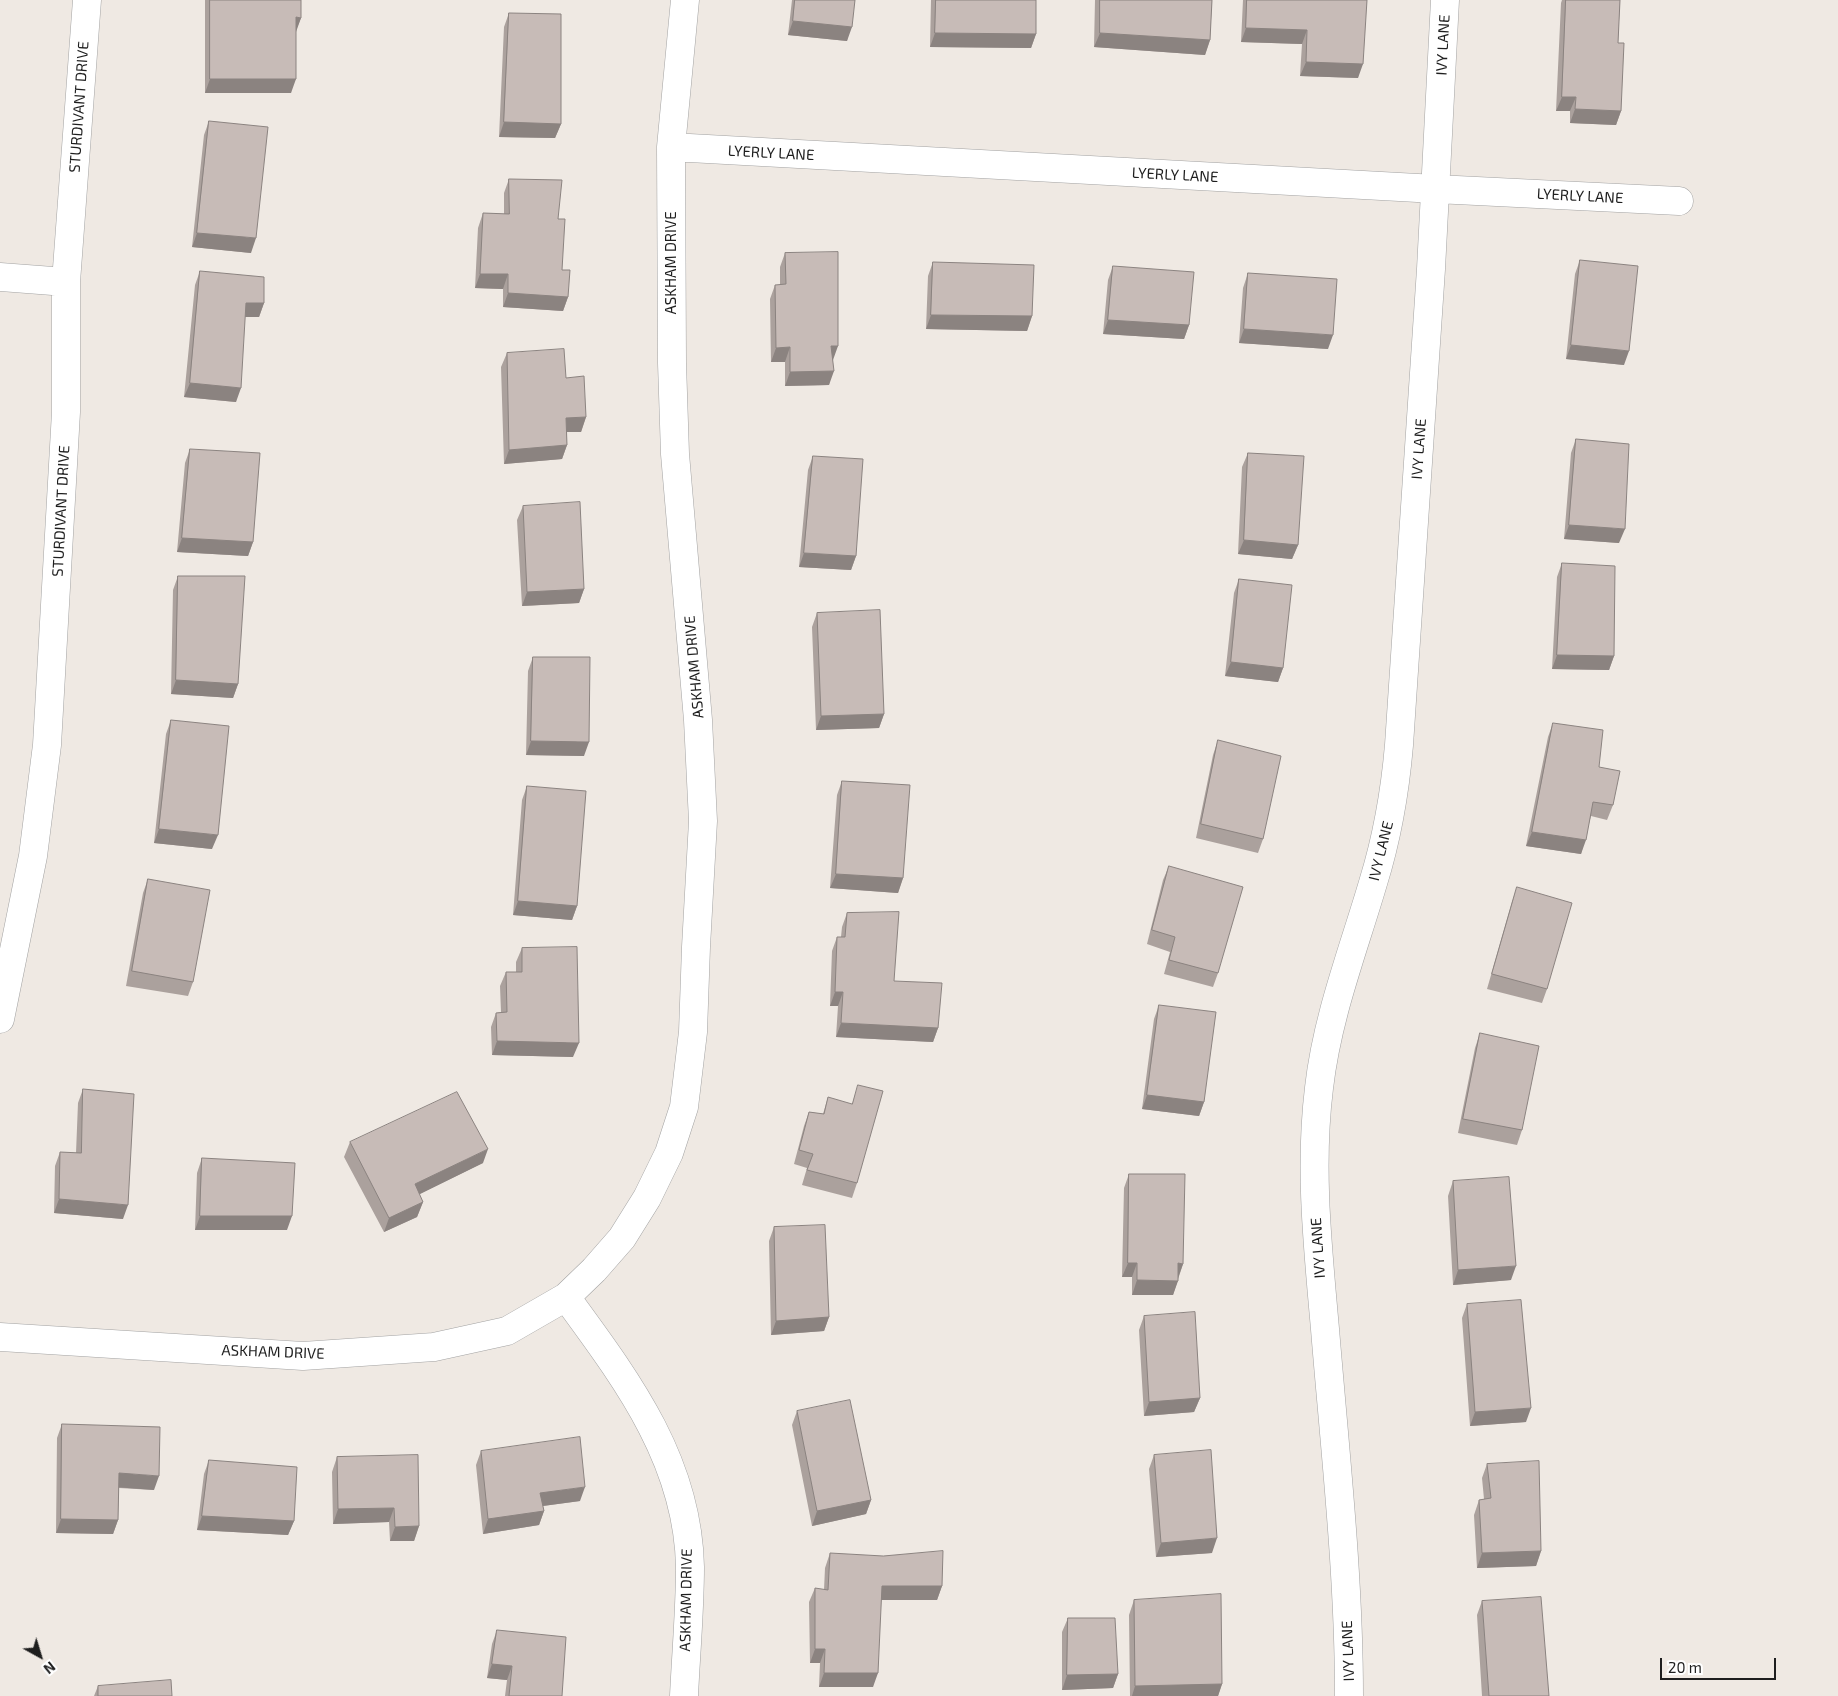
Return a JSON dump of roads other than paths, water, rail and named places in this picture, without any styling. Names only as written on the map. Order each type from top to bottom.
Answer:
[{"type":"street","name":"STURDIVANT DRIVE","points":[[0,1019],[3,992],[33,856],[48,745],[66,412],[66,282],[87,0]]},
{"type":"street","name":"ASKHAM DRIVE","points":[[0,1338],[303,1356],[424,1347],[507,1331],[566,1296],[594,1270],[622,1238],[647,1198],[669,1153],[684,1107],[693,1032],[703,821],[698,720],[675,454],[672,363],[671,147],[685,0]]},
{"type":"street","name":"IVY LANE","points":[[1349,1696],[1349,1656],[1339,1502],[1315,1224],[1314,1157],[1319,1088],[1335,1002],[1374,881],[1385,842],[1395,791],[1400,746],[1436,189],[1445,0]]},
{"type":"street","name":"LYERLY LANE","points":[[671,147],[1679,201]]},
{"type":"street","points":[[0,277],[66,282]]},
{"type":"street","name":"ASKHAM DRIVE","points":[[566,1296],[622,1374],[657,1434],[677,1485],[690,1566],[684,1696]]}]
